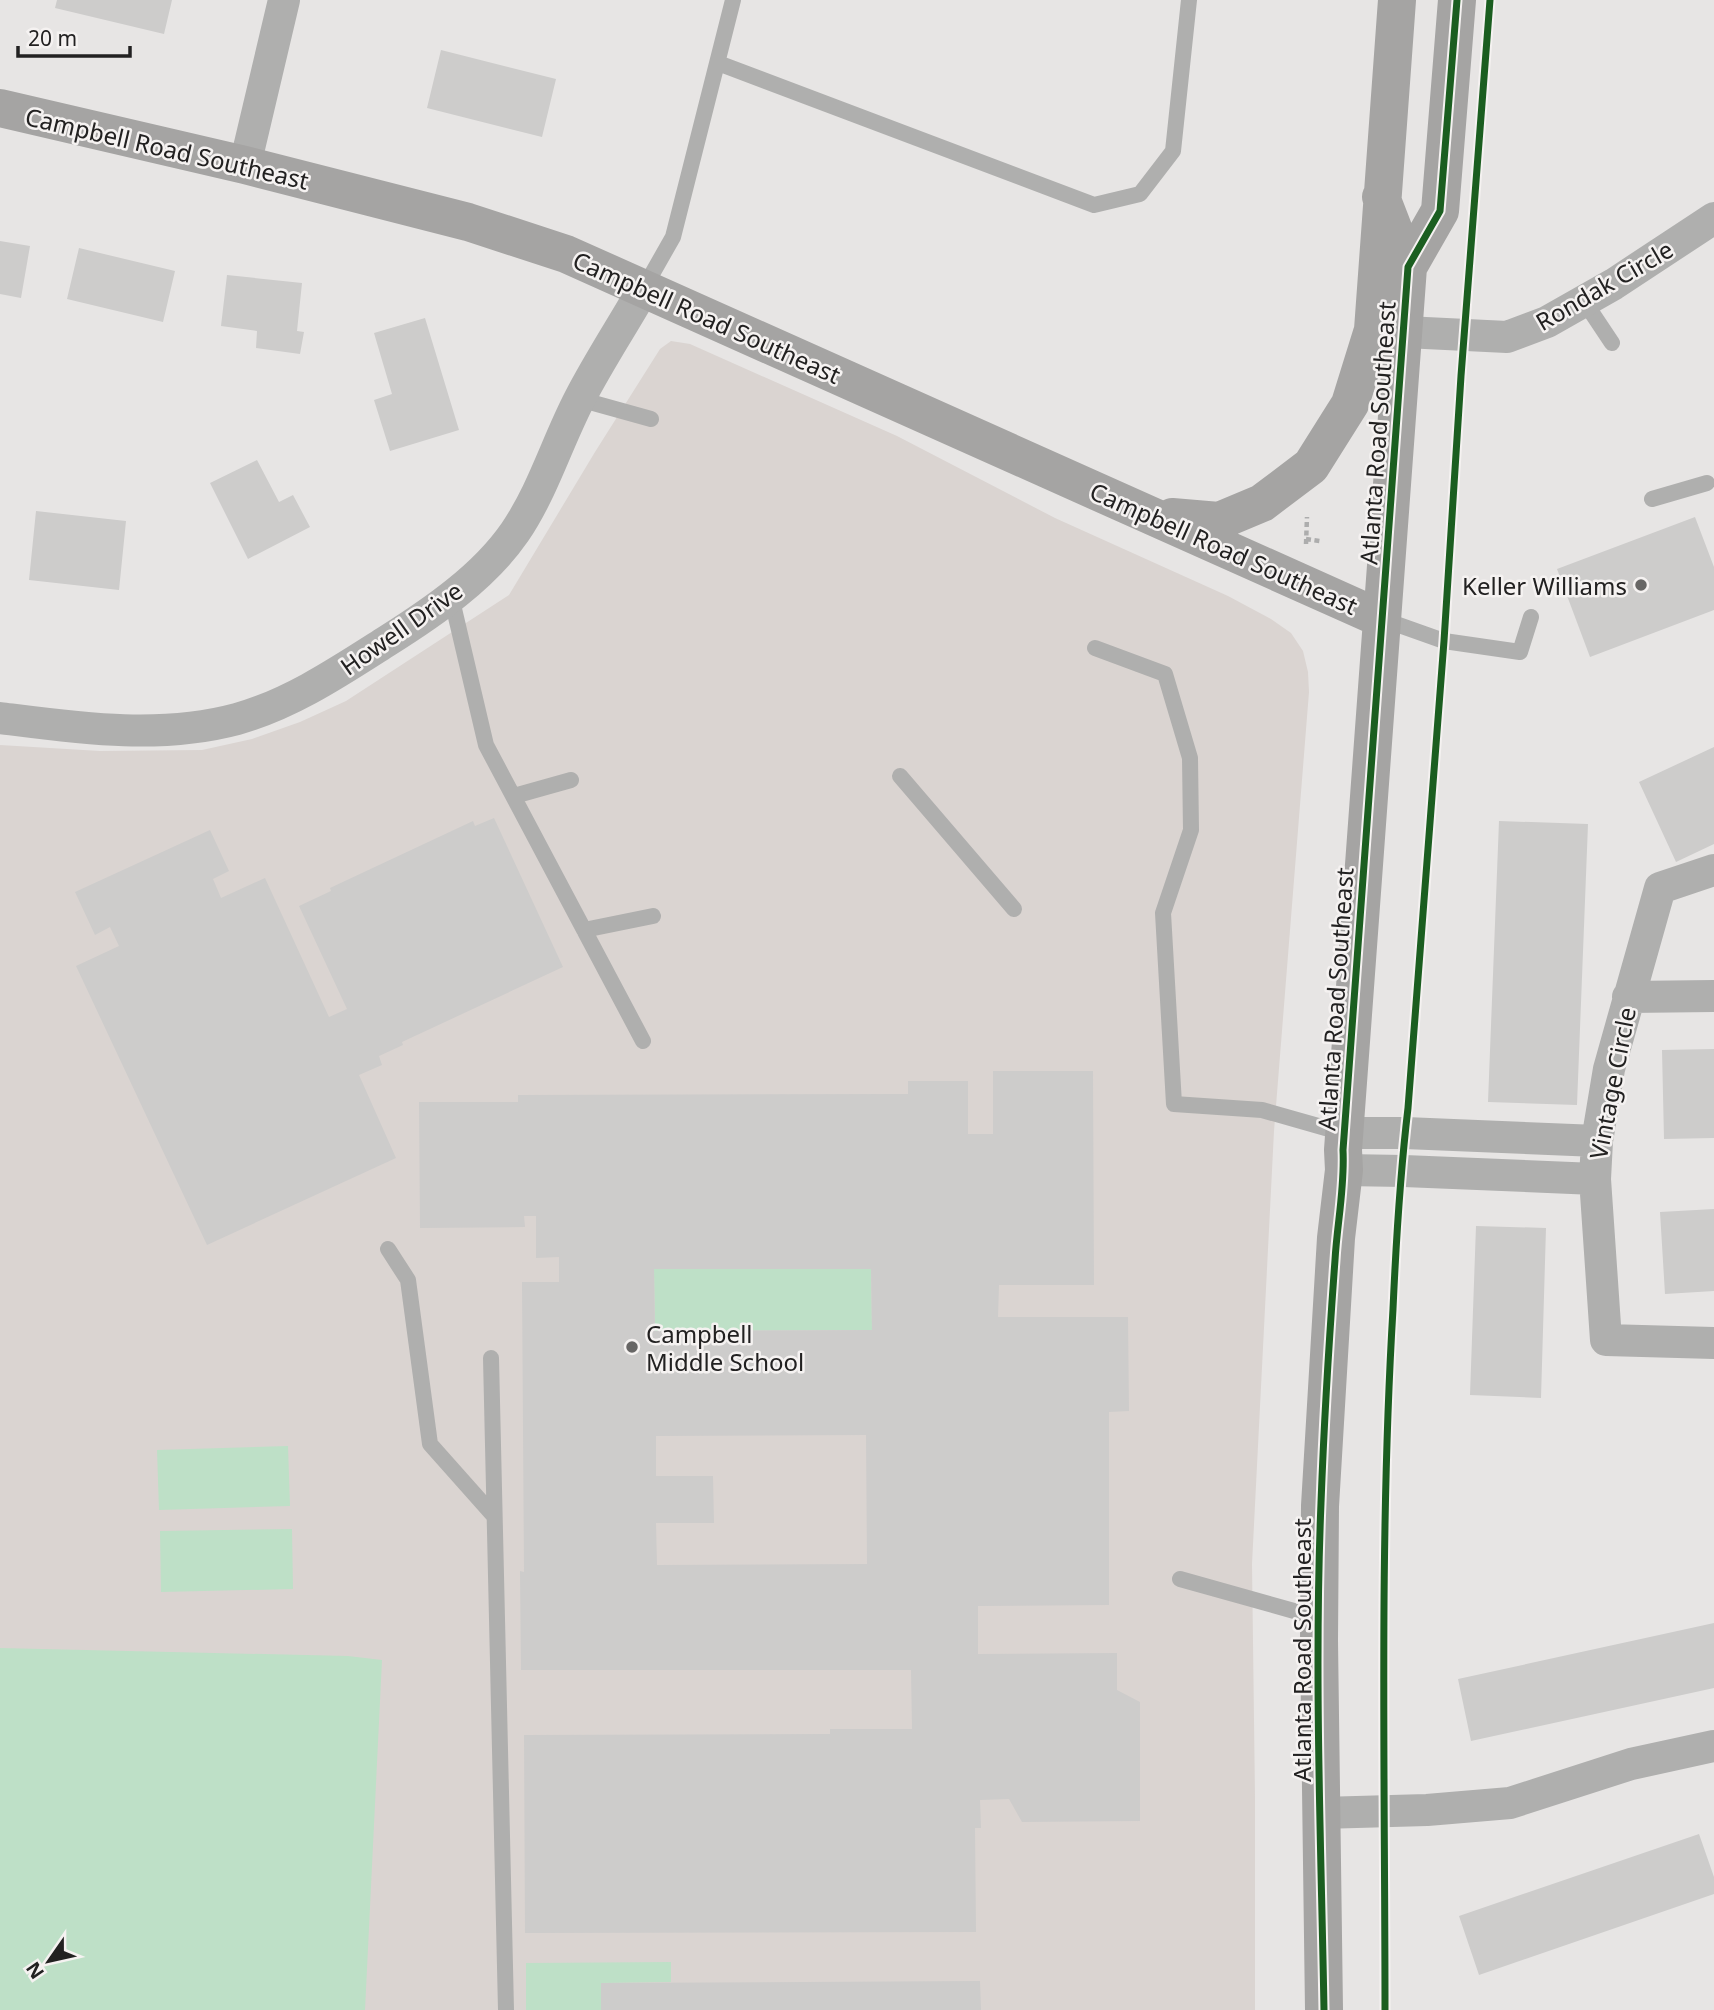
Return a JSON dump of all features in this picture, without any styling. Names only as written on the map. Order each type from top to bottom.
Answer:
[{"type":"main road","name":"Atlanta Road Southeast","points":[[1324,2010],[1320,1506],[1336,1238],[1344,1170],[1344,1133],[1409,267],[1381,197],[1397,0]]},
{"type":"main road","name":"Atlanta Road Southeast","points":[[1409,267],[1440,211],[1457,0]]},
{"type":"main road","name":"Campbell Road Southeast","points":[[0,108],[245,165],[468,222],[566,254],[1382,619]]},
{"type":"main road","points":[[1149,515],[1219,521],[1262,503],[1311,466],[1350,404],[1373,330],[1381,197]]},
{"type":"street","points":[[245,165],[284,0]]},
{"type":"street","name":"Rondak Circle","points":[[1405,332],[1507,337],[1547,323],[1614,284],[1714,218]]},
{"type":"street","name":"Howell Drive","points":[[0,718],[158,732],[238,719],[325,680],[405,630],[451,596],[494,557],[515,532],[539,489],[579,399],[644,288]]},
{"type":"street","name":"Vintage Circle","points":[[1714,870],[1660,888],[1609,1069],[1597,1141],[1595,1179],[1606,1340],[1714,1343]]},
{"type":"street","points":[[1628,998],[1714,996]]},
{"type":"street","points":[[1344,1133],[1597,1141]]},
{"type":"street","points":[[1344,1170],[1595,1179]]},
{"type":"street","points":[[1321,1813],[1427,1810],[1510,1803],[1631,1764],[1714,1746]]},
{"type":"lane","points":[[644,288],[673,237],[733,0]]},
{"type":"lane","points":[[718,63],[1094,205],[1140,194],[1173,150],[1189,0]]},
{"type":"lane","points":[[1584,301],[1612,344]]},
{"type":"lane","points":[[579,399],[651,419]]},
{"type":"lane","points":[[1652,499],[1707,484]]},
{"type":"lane","points":[[451,596],[486,745],[643,1041]]},
{"type":"lane","points":[[1382,619],[1444,641],[1520,652],[1531,617]]},
{"type":"lane","points":[[1095,648],[1165,674],[1190,758],[1191,830],[1163,913],[1174,1104],[1262,1110],[1344,1133]]},
{"type":"lane","points":[[900,776],[1014,909]]},
{"type":"lane","points":[[514,796],[571,780]]},
{"type":"lane","points":[[584,930],[653,916]]},
{"type":"lane","points":[[388,1249],[408,1280],[430,1444],[494,1516]]},
{"type":"lane","points":[[491,1358],[506,2010]]},
{"type":"lane","points":[[1180,1578],[1320,1618]]},
{"type":"path","points":[[1306,548],[1308,505]]},
{"type":"path","points":[[1306,539],[1320,541]]},
{"type":"shaded area","name":"Campbell Middle School","points":[[671,341],[690,344],[897,436],[1055,518],[1228,596],[1291,633],[1303,651],[1309,692],[1274,1131],[1252,1564],[1255,2010],[0,2010],[0,745],[100,751],[202,750],[252,739],[300,722],[346,701],[509,595],[660,349]]},
{"type":"green space","points":[[654,1269],[871,1269],[872,1330],[655,1331]]},
{"type":"green space","points":[[288,1446],[290,1506],[159,1510],[157,1450]]},
{"type":"green space","points":[[292,1529],[293,1589],[161,1592],[160,1531]]},
{"type":"green space","points":[[0,1648],[348,1656],[382,1660],[365,2010],[0,2010]]},
{"type":"green space","points":[[671,1962],[671,1982],[602,1983],[601,2010],[526,2010],[526,1963]]},
{"type":"building","points":[[57,0],[172,0],[164,34],[55,8]]},
{"type":"building","points":[[441,50],[556,79],[542,137],[427,108]]},
{"type":"building","points":[[0,241],[30,246],[21,298],[0,294]]},
{"type":"building","points":[[79,248],[175,271],[163,322],[67,299]]},
{"type":"building","points":[[227,275],[302,283],[297,331],[304,332],[300,354],[256,348],[257,331],[221,326]]},
{"type":"building","points":[[425,318],[459,430],[390,451],[374,400],[392,394],[374,333]]},
{"type":"building","points":[[257,460],[279,502],[293,495],[310,527],[248,559],[210,483]]},
{"type":"building","points":[[36,511],[126,521],[119,590],[29,580]]},
{"type":"building","points":[[1695,517],[1714,567],[1714,610],[1590,657],[1557,569]]},
{"type":"building","points":[[1714,747],[1714,844],[1676,862],[1639,782]]},
{"type":"building","points":[[494,818],[563,967],[402,1042],[403,1045],[379,1056],[382,1065],[359,1075],[396,1158],[207,1245],[76,966],[119,946],[110,927],[95,935],[75,892],[210,830],[229,871],[213,879],[221,898],[265,878],[329,1017],[347,1009],[299,906],[331,891],[330,888],[473,821],[475,826]]},
{"type":"building","points":[[1499,821],[1588,824],[1577,1105],[1488,1102]]},
{"type":"building","points":[[1714,1049],[1714,1138],[1664,1139],[1662,1050]]},
{"type":"building","points":[[993,1071],[1093,1071],[1094,1285],[999,1285],[998,1317],[1128,1317],[1129,1411],[1109,1412],[1109,1605],[978,1606],[978,1654],[1117,1653],[1117,1690],[1140,1702],[1140,1821],[1022,1822],[1009,1799],[980,1800],[981,1828],[975,1828],[976,1932],[525,1933],[524,1735],[830,1734],[830,1729],[912,1729],[911,1670],[521,1670],[520,1571],[524,1572],[522,1282],[559,1282],[559,1257],[536,1258],[536,1216],[524,1216],[525,1227],[420,1228],[419,1102],[518,1102],[518,1095],[908,1094],[908,1081],[968,1081],[968,1134],[993,1134]],"holes":[[[654,1269],[871,1269],[872,1330],[655,1331]],[[866,1435],[867,1564],[657,1565],[656,1523],[714,1523],[713,1476],[656,1476],[656,1436]]]},
{"type":"building","points":[[1714,1209],[1714,1291],[1665,1294],[1660,1212]]},
{"type":"building","points":[[1476,1226],[1546,1228],[1541,1398],[1470,1395]]},
{"type":"building","points":[[1714,1623],[1714,1688],[1471,1741],[1458,1679]]},
{"type":"building","points":[[1699,1834],[1714,1877],[1714,1894],[1479,1975],[1459,1916]]},
{"type":"building","points":[[980,1981],[981,2010],[601,2010],[601,1983]]},
{"type":"cycle path","points":[[1324,2010],[1318,1630],[1322,1473],[1331,1321],[1408,267],[1440,211],[1457,0]]},
{"type":"cycle path","points":[[1385,2010],[1384,1571],[1395,1259],[1444,641],[1490,0]]},
{"type":"place","name":"Keller Williams","points":[[1641,585]]},
{"type":"place","name":"Campbell Middle School","points":[[632,1347]]}]
